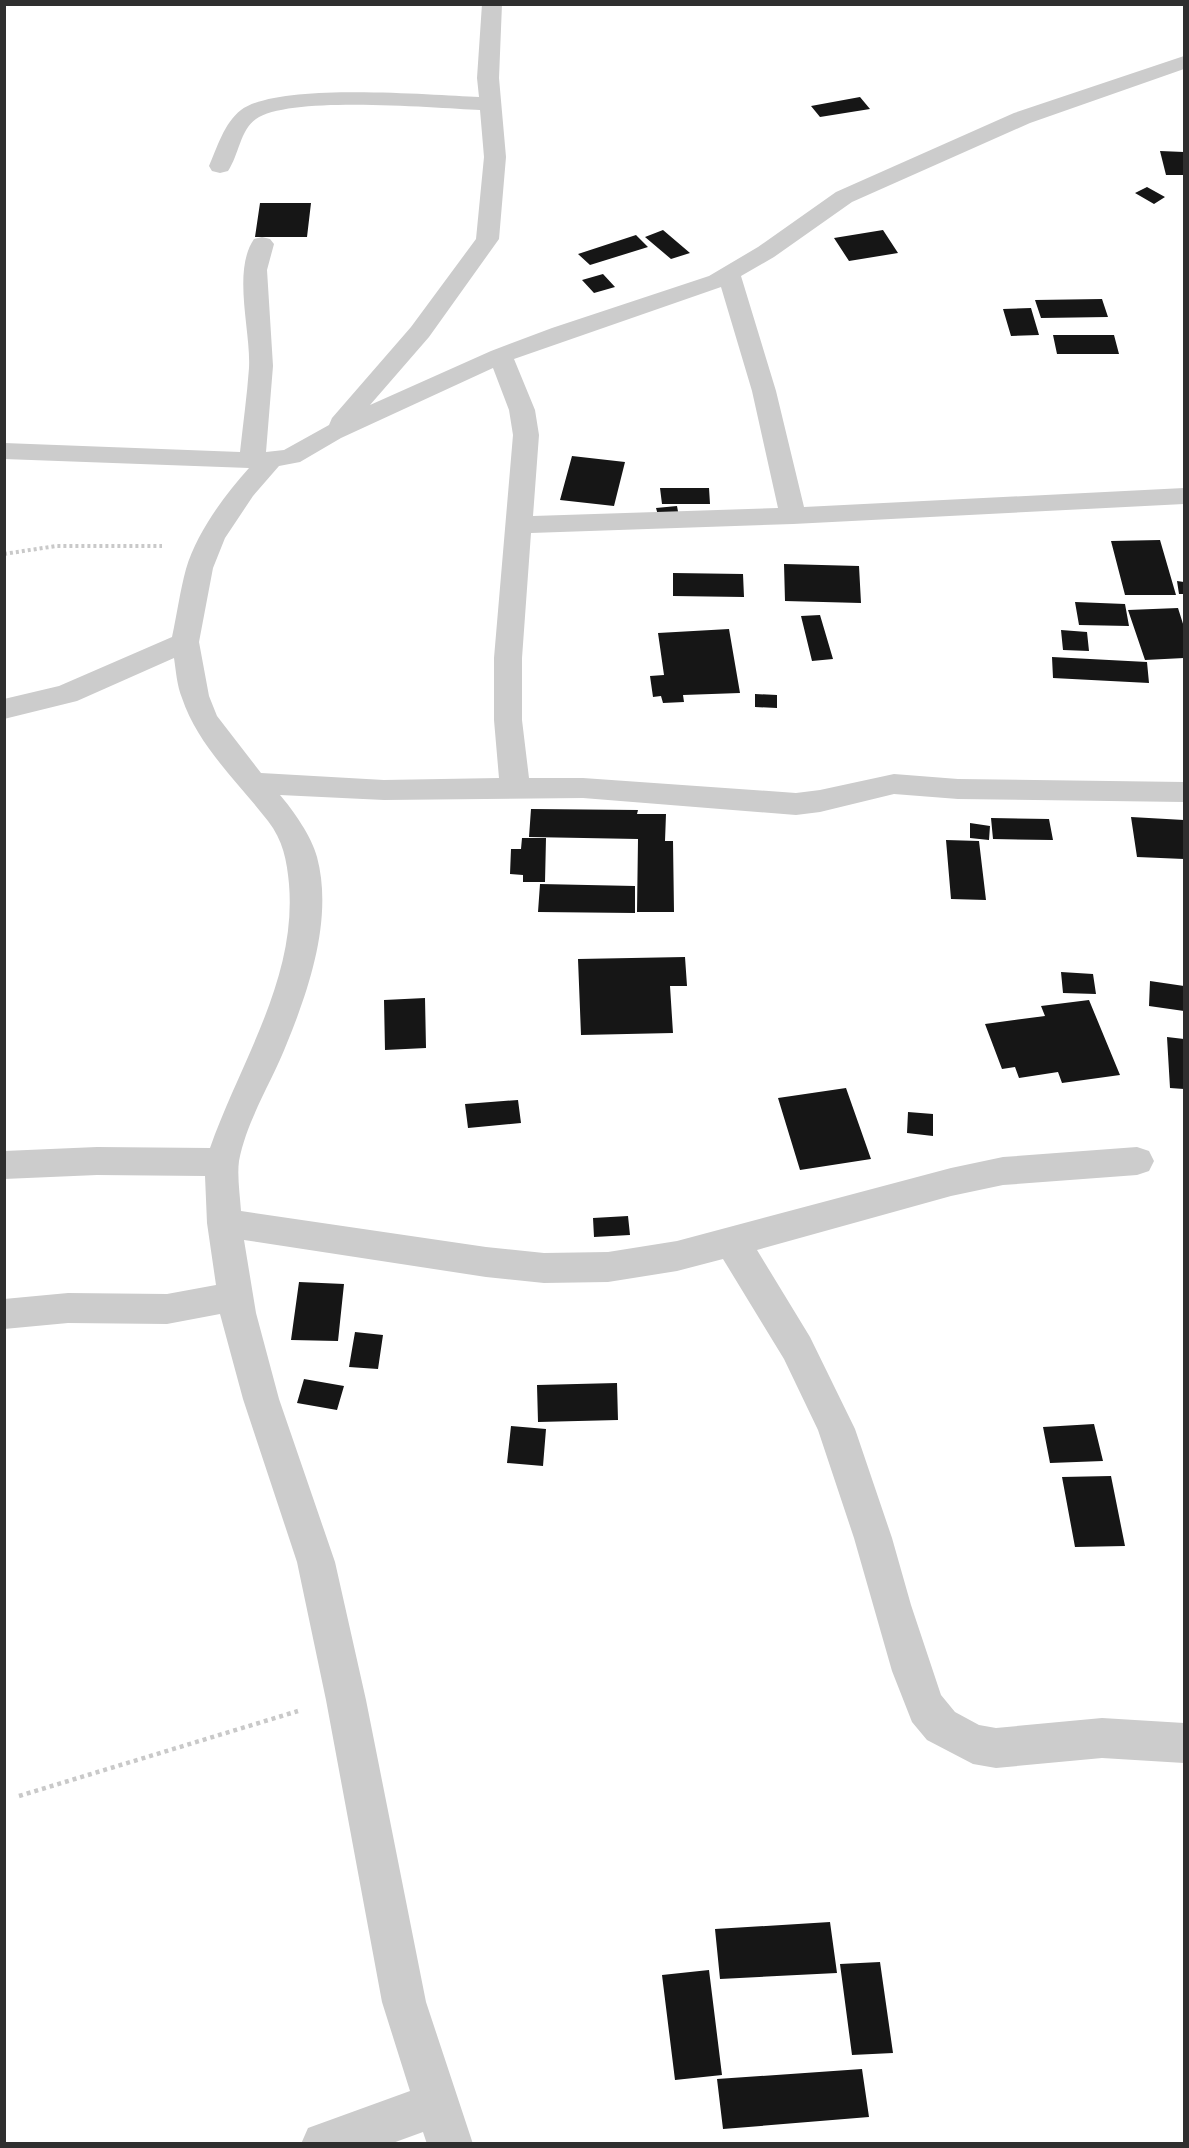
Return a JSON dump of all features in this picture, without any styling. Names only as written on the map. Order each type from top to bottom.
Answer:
[{"type":"street","points":[[332,433],[420,332],[487,239],[495,157],[488,78],[492,4]]},
{"type":"street","points":[[4,451],[261,460],[291,456],[332,433],[500,356],[717,281],[766,252],[844,197],[1022,118],[1185,63]]},
{"type":"street","points":[[220,166],[235,133],[249,114],[268,105],[346,100],[491,105]]},
{"type":"street","points":[[262,244],[255,270],[261,366],[261,460],[209,545],[200,568],[185,642],[195,696],[204,718],[231,757],[282,816],[302,856],[307,911],[304,939],[282,1011],[271,1043],[241,1106],[222,1162],[224,1223],[235,1295],[261,1399],[316,1562],[346,1700],[404,2002],[444,2124],[324,2144]]},
{"type":"street","points":[[729,274],[764,391],[794,516]]},
{"type":"street","points":[[500,356],[522,410],[526,435],[508,658],[508,720],[515,790]]},
{"type":"street","points":[[519,525],[794,516],[1185,496]]},
{"type":"street","points":[[4,709],[67,694],[185,642]]},
{"type":"street","points":[[255,783],[384,789],[583,788],[796,804],[820,801],[894,784],[958,789],[1185,792]]},
{"type":"street","points":[[4,1165],[97,1161],[222,1162]]},
{"type":"street","points":[[224,1223],[465,1259],[544,1268],[608,1267],[676,1256],[843,1213],[951,1182],[1003,1171],[1137,1161]]},
{"type":"street","points":[[730,1242],[741,1255],[797,1347],[836,1429],[873,1538],[912,1671],[926,1708],[941,1726],[973,1744],[996,1748],[1102,1738],[1185,1743]]},
{"type":"street","points":[[4,1314],[68,1308],[118,1307],[153,1310],[192,1306],[235,1295]]},
{"type":"path","points":[[4,554],[56,546],[209,545]]},
{"type":"path","points":[[19,1796],[283,1714],[346,1700]]},
{"type":"building","points":[[860,97],[870,109],[820,117],[811,106]]},
{"type":"building","points":[[1160,151],[1184,152],[1184,175],[1166,175]]},
{"type":"building","points":[[1147,187],[1165,197],[1154,204],[1135,193]]},
{"type":"building","points":[[260,203],[311,203],[307,237],[255,237]]},
{"type":"building","points":[[663,230],[690,253],[671,259],[645,237]]},
{"type":"building","points":[[883,230],[898,253],[849,261],[834,238]]},
{"type":"building","points":[[636,235],[648,247],[590,265],[578,254]]},
{"type":"building","points":[[603,274],[615,287],[594,293],[582,280]]},
{"type":"building","points":[[1102,299],[1108,317],[1041,318],[1035,300]]},
{"type":"building","points":[[1031,308],[1039,335],[1011,336],[1003,309]]},
{"type":"building","points":[[1053,335],[1114,335],[1119,354],[1057,354]]},
{"type":"building","points":[[572,456],[625,462],[614,506],[560,500]]},
{"type":"building","points":[[660,488],[709,488],[710,504],[662,504]]},
{"type":"building","points":[[677,506],[679,517],[659,519],[656,508]]},
{"type":"building","points":[[1160,540],[1176,595],[1125,595],[1111,541]]},
{"type":"building","points":[[784,564],[859,566],[861,603],[785,601]]},
{"type":"building","points":[[673,573],[743,574],[744,597],[673,596]]},
{"type":"building","points":[[1177,581],[1184,582],[1184,594],[1179,594]]},
{"type":"building","points":[[1075,602],[1125,604],[1129,626],[1079,625]]},
{"type":"building","points":[[1178,608],[1184,627],[1184,658],[1145,660],[1128,610]]},
{"type":"building","points":[[820,615],[833,659],[812,661],[801,616]]},
{"type":"building","points":[[729,629],[740,693],[683,695],[684,702],[663,703],[661,696],[653,697],[650,676],[664,675],[658,633]]},
{"type":"building","points":[[1061,630],[1087,632],[1089,651],[1063,650]]},
{"type":"building","points":[[1052,657],[1147,662],[1149,683],[1053,678]]},
{"type":"building","points":[[755,694],[777,695],[777,708],[755,707]]},
{"type":"building","points":[[531,809],[638,810],[637,814],[666,814],[665,841],[673,841],[674,912],[637,912],[638,839],[529,837]]},
{"type":"building","points":[[1131,817],[1184,820],[1184,859],[1137,857]]},
{"type":"building","points":[[991,818],[1049,819],[1053,840],[993,839]]},
{"type":"building","points":[[970,823],[990,826],[989,840],[970,838]]},
{"type":"building","points":[[522,838],[546,838],[545,882],[523,882],[523,875],[510,874],[511,849],[521,849]]},
{"type":"building","points":[[946,840],[979,841],[986,900],[951,899]]},
{"type":"building","points":[[540,884],[635,886],[635,913],[538,912]]},
{"type":"building","points":[[685,957],[687,986],[670,986],[673,1033],[581,1035],[578,959]]},
{"type":"building","points":[[1061,972],[1093,974],[1096,994],[1063,993]]},
{"type":"building","points":[[1150,981],[1184,986],[1184,1011],[1149,1006]]},
{"type":"building","points":[[425,998],[426,1048],[385,1050],[384,1000]]},
{"type":"building","points":[[1089,1000],[1120,1075],[1062,1083],[1058,1072],[1019,1078],[1015,1067],[1002,1069],[985,1024],[1045,1016],[1041,1006]]},
{"type":"building","points":[[1167,1037],[1184,1039],[1184,1089],[1170,1088]]},
{"type":"building","points":[[846,1088],[871,1159],[800,1170],[778,1098]]},
{"type":"building","points":[[518,1100],[521,1123],[468,1128],[465,1104]]},
{"type":"building","points":[[908,1112],[933,1114],[933,1136],[907,1133]]},
{"type":"building","points":[[628,1216],[630,1235],[594,1237],[593,1218]]},
{"type":"building","points":[[299,1282],[344,1284],[338,1341],[291,1340]]},
{"type":"building","points":[[355,1332],[383,1335],[378,1369],[349,1367]]},
{"type":"building","points":[[304,1379],[344,1386],[337,1410],[297,1403]]},
{"type":"building","points":[[617,1383],[618,1420],[538,1422],[537,1385]]},
{"type":"building","points":[[1094,1424],[1103,1461],[1050,1463],[1043,1427]]},
{"type":"building","points":[[511,1426],[546,1429],[543,1466],[507,1463]]},
{"type":"building","points":[[1111,1476],[1125,1546],[1075,1547],[1062,1477]]},
{"type":"building","points":[[830,1922],[837,1973],[720,1979],[715,1929]]},
{"type":"building","points":[[880,1962],[893,2053],[852,2055],[840,1964]]},
{"type":"building","points":[[709,1970],[722,2075],[675,2080],[662,1975]]},
{"type":"building","points":[[862,2069],[869,2117],[723,2129],[717,2079]]}]
